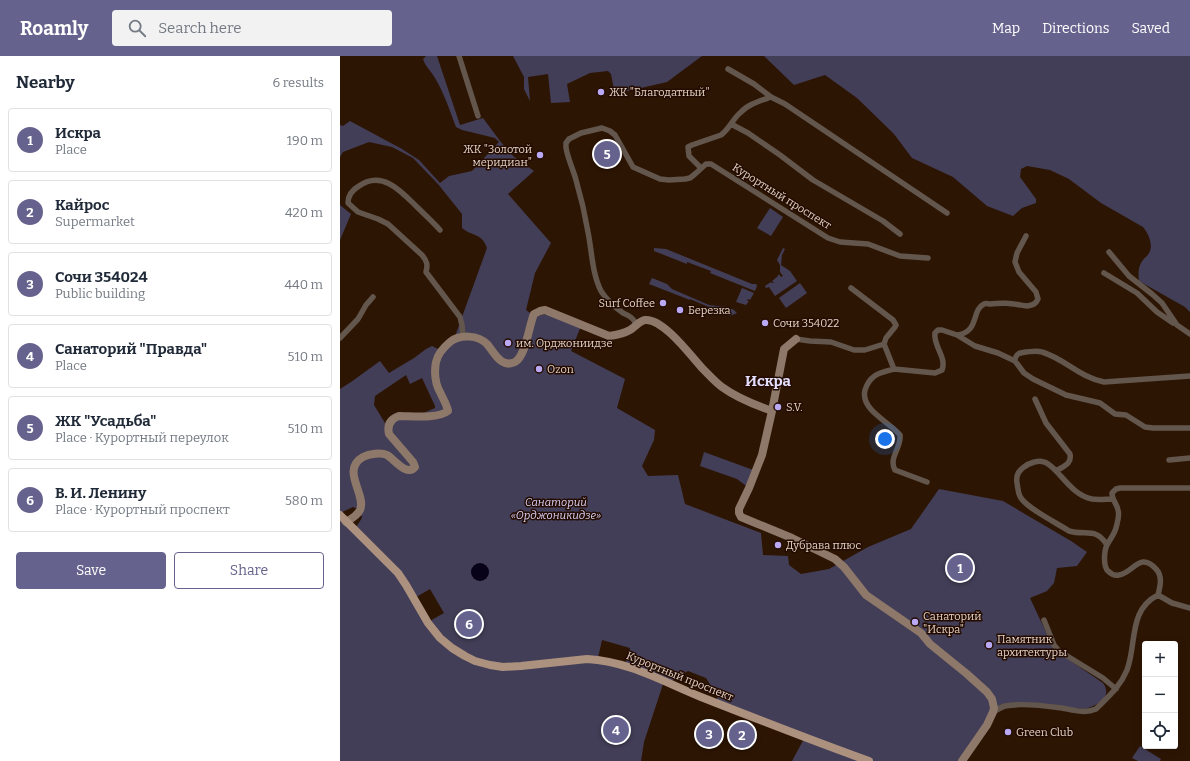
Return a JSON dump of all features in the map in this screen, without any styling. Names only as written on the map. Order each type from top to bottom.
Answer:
[{"type":"main road","name":"Курортный проспект","points":[[340,515],[398,573],[428,623],[440,638],[452,648],[475,661],[490,665],[513,667],[587,659],[602,660],[625,665],[699,696],[869,761]]},
{"type":"street","points":[[459,56],[478,116]]},
{"type":"street","points":[[728,69],[785,104],[947,213]]},
{"type":"street","points":[[637,325],[630,315],[623,312],[611,303],[602,293],[597,283],[592,264],[588,232],[576,179],[567,153],[566,143],[569,139],[575,136],[602,128],[615,135],[633,167],[660,179],[685,179],[695,174],[701,168],[689,156],[688,147],[721,135],[725,132],[738,114],[746,107],[771,96]]},
{"type":"street","points":[[731,124],[748,133],[813,180],[883,221],[900,234]]},
{"type":"street","name":"Курортный проспект","points":[[701,168],[706,164],[713,165],[828,238],[840,242],[868,244],[900,256],[928,258]]},
{"type":"street","points":[[440,230],[400,190],[392,184],[372,180],[363,183],[353,190],[348,198],[348,203],[358,212],[388,224],[422,255],[428,266],[426,272],[460,317],[463,337]]},
{"type":"street","points":[[957,335],[964,334],[971,329],[980,308],[984,304],[1005,302],[1031,306],[1036,302],[1038,299],[1036,292],[1019,272],[1015,262],[1017,253],[1026,236]]},
{"type":"street","points":[[1109,252],[1129,276],[1162,304],[1177,325]]},
{"type":"street","points":[[1104,273],[1137,292],[1157,312],[1190,334]]},
{"type":"street","points":[[850,288],[895,323],[895,327],[884,341],[894,369]]},
{"type":"street","points":[[340,338],[358,319],[366,305],[373,297]]},
{"type":"street","points":[[346,522],[355,517],[361,508],[360,499],[353,482],[352,472],[354,464],[359,459],[365,456],[383,454],[387,455],[405,469],[409,470],[415,467],[413,462],[388,434],[389,424],[399,416],[430,416],[448,411],[438,389],[435,372],[437,359],[444,347],[454,339],[470,337],[487,344],[499,360],[510,363],[516,361],[520,358],[534,314],[540,310],[545,310],[609,336],[618,335],[630,330],[645,320],[657,323],[666,329],[724,389],[754,405],[772,411]]},
{"type":"street","points":[[927,482],[895,470],[892,464],[900,441],[900,435],[867,404],[865,393],[872,377],[876,374],[894,369],[935,373],[942,370],[944,364],[934,338],[935,333],[938,330],[957,335],[975,346],[998,353],[1015,362],[1033,379],[1066,395],[1100,403],[1116,414],[1126,416],[1149,428],[1190,428]]},
{"type":"street","points":[[884,344],[865,350],[854,350],[831,342],[796,339],[784,349],[762,455],[749,488],[739,508],[739,513],[742,516],[800,542],[839,562],[844,566],[866,595],[921,633],[930,644],[967,674],[986,692],[992,699],[994,708],[993,712],[987,725],[962,761]]},
{"type":"street","points":[[1015,362],[1015,358],[1020,353],[1042,352],[1061,360],[1094,380],[1104,382],[1190,376]]},
{"type":"street","points":[[1035,399],[1046,423],[1070,454],[1072,459],[1056,471]]},
{"type":"street","points":[[1169,460],[1190,458]]},
{"type":"street","points":[[1107,545],[1103,539],[1093,533],[1069,531],[1029,506],[1021,498],[1017,477],[1019,472],[1024,467],[1030,464],[1045,462],[1081,495],[1090,499],[1113,499]]},
{"type":"street","points":[[1158,595],[1161,579],[1158,570],[1150,563],[1140,563],[1119,575],[1112,574],[1107,570],[1105,565],[1105,557],[1107,545],[1115,531],[1119,517],[1118,509],[1112,493],[1116,489],[1120,488],[1190,488]]},
{"type":"street","points":[[993,712],[1003,707],[1014,705],[1054,707],[1081,711],[1092,711],[1096,709],[1120,684],[1132,653],[1139,614],[1151,598],[1158,595]]},
{"type":"street","points":[[1158,595],[1172,603],[1190,608]]},
{"type":"street","points":[[1044,620],[1054,645],[1059,651],[1103,678],[1116,689]]},
{"type":"green space","name":"Санаторий «Орджоникидзе»","points":[[426,56],[437,56],[460,125],[483,118],[514,157],[534,171],[508,194],[551,243],[535,273],[526,310],[536,317],[547,314],[559,316],[581,326],[571,351],[625,379],[617,408],[655,430],[654,440],[642,466],[648,476],[678,475],[685,504],[761,533],[763,555],[788,556],[789,565],[801,574],[829,569],[868,547],[911,529],[939,489],[1003,501],[1087,552],[1077,566],[1057,568],[1054,583],[1047,591],[1030,598],[1056,651],[1103,683],[1106,688],[1106,692],[1103,700],[1085,709],[1014,704],[994,711],[962,761],[792,761],[805,737],[716,700],[718,697],[706,678],[688,671],[671,681],[664,681],[644,742],[641,761],[340,761],[340,516],[354,530],[362,518],[360,510],[353,507],[340,513],[340,389],[380,361],[389,373],[432,346],[438,349],[439,353],[454,339],[487,248],[480,237],[462,228],[462,214],[438,184],[413,158],[392,147],[369,142],[343,152],[340,157],[340,125],[343,126],[350,121],[402,149],[419,160],[440,183],[449,176],[472,171],[499,142],[495,138],[462,130],[456,127],[447,102],[423,59]],"holes":[[[406,375],[410,384],[422,378],[435,408],[421,414],[394,418],[388,428],[374,405],[375,396]],[[430,589],[444,613],[428,622],[413,599]],[[602,640],[630,648],[625,664],[598,658]]]},
{"type":"green space","points":[[513,56],[702,56],[667,82],[623,92],[614,90],[611,74],[608,71],[590,73],[567,84],[570,102],[551,103],[548,74],[528,77],[530,101],[524,89],[524,77]]},
{"type":"green space","points":[[764,56],[1190,56],[1190,312],[1185,307],[1139,281],[1139,267],[1148,254],[1151,246],[1147,232],[1143,227],[1101,203],[1069,179],[1050,170],[1027,166],[1021,169],[1020,177],[1036,199],[1036,203],[1022,208],[1013,216],[987,206],[953,177],[912,158],[894,134],[857,98],[825,75],[794,85]]},
{"type":"green space","points":[[340,205],[351,214],[340,240]]},
{"type":"green space","points":[[770,208],[783,217],[771,236],[757,228]]},
{"type":"green space","points":[[654,248],[666,249],[752,284],[756,284],[757,286],[755,291],[710,273],[711,271],[687,262],[687,264],[654,251]]},
{"type":"green space","points":[[783,248],[785,249],[782,255],[781,265],[790,271],[797,281],[775,296],[769,287],[766,288],[765,286],[771,282],[774,283],[772,281],[779,274],[781,277],[783,276],[780,272],[780,265],[777,260]]},
{"type":"green space","points":[[652,278],[667,284],[672,289],[709,305],[727,307],[737,313],[730,316],[649,284]]},
{"type":"green space","points":[[800,283],[807,293],[786,308],[779,298]]},
{"type":"green space","points":[[742,288],[754,293],[750,300],[748,299],[747,301],[749,301],[746,305],[736,302]]},
{"type":"green space","points":[[704,452],[756,471],[749,488],[737,479],[700,466]]},
{"type":"green space","points":[[1140,746],[1142,749],[1145,749],[1161,759],[1160,761],[1138,761],[1132,758]]},
{"type":"shaded area","points":[[476,563],[484,563],[489,568],[487,579],[484,581],[476,581],[471,576],[471,568]]},
{"type":"place","name":"ЖК \"Благодатный\"","points":[[601,92]]},
{"type":"place","name":"ЖК \"Усадьба\"","points":[[607,154]]},
{"type":"place","name":"ЖК \"Золотой меридиан\"","points":[[540,155]]},
{"type":"place","name":"Surf Coffee","points":[[663,303]]},
{"type":"place","name":"Березка","points":[[680,310]]},
{"type":"place","name":"Сочи 354022","points":[[765,323]]},
{"type":"place","name":"им. Орджониидзе","points":[[508,343]]},
{"type":"place","name":"Ozon","points":[[539,369]]},
{"type":"place","name":"S.V.","points":[[778,407]]},
{"type":"place","name":"Дубрава плюс","points":[[778,545]]},
{"type":"place","name":"Искра","points":[[960,568]]},
{"type":"place","name":"Санаторий \"Искра\"","points":[[915,622]]},
{"type":"place","name":"В. И. Ленину","points":[[469,624]]},
{"type":"place","name":"Памятник архитектуры","points":[[989,645]]},
{"type":"place","name":"Санаторий \"Правда\"","points":[[616,730]]},
{"type":"place","name":"Green Club","points":[[1008,732]]},
{"type":"place","name":"Сочи 354024","points":[[709,734]]},
{"type":"place","name":"Кайрос","points":[[742,735]]},
{"type":"district","name":"Искра","points":[[768,381]]}]
